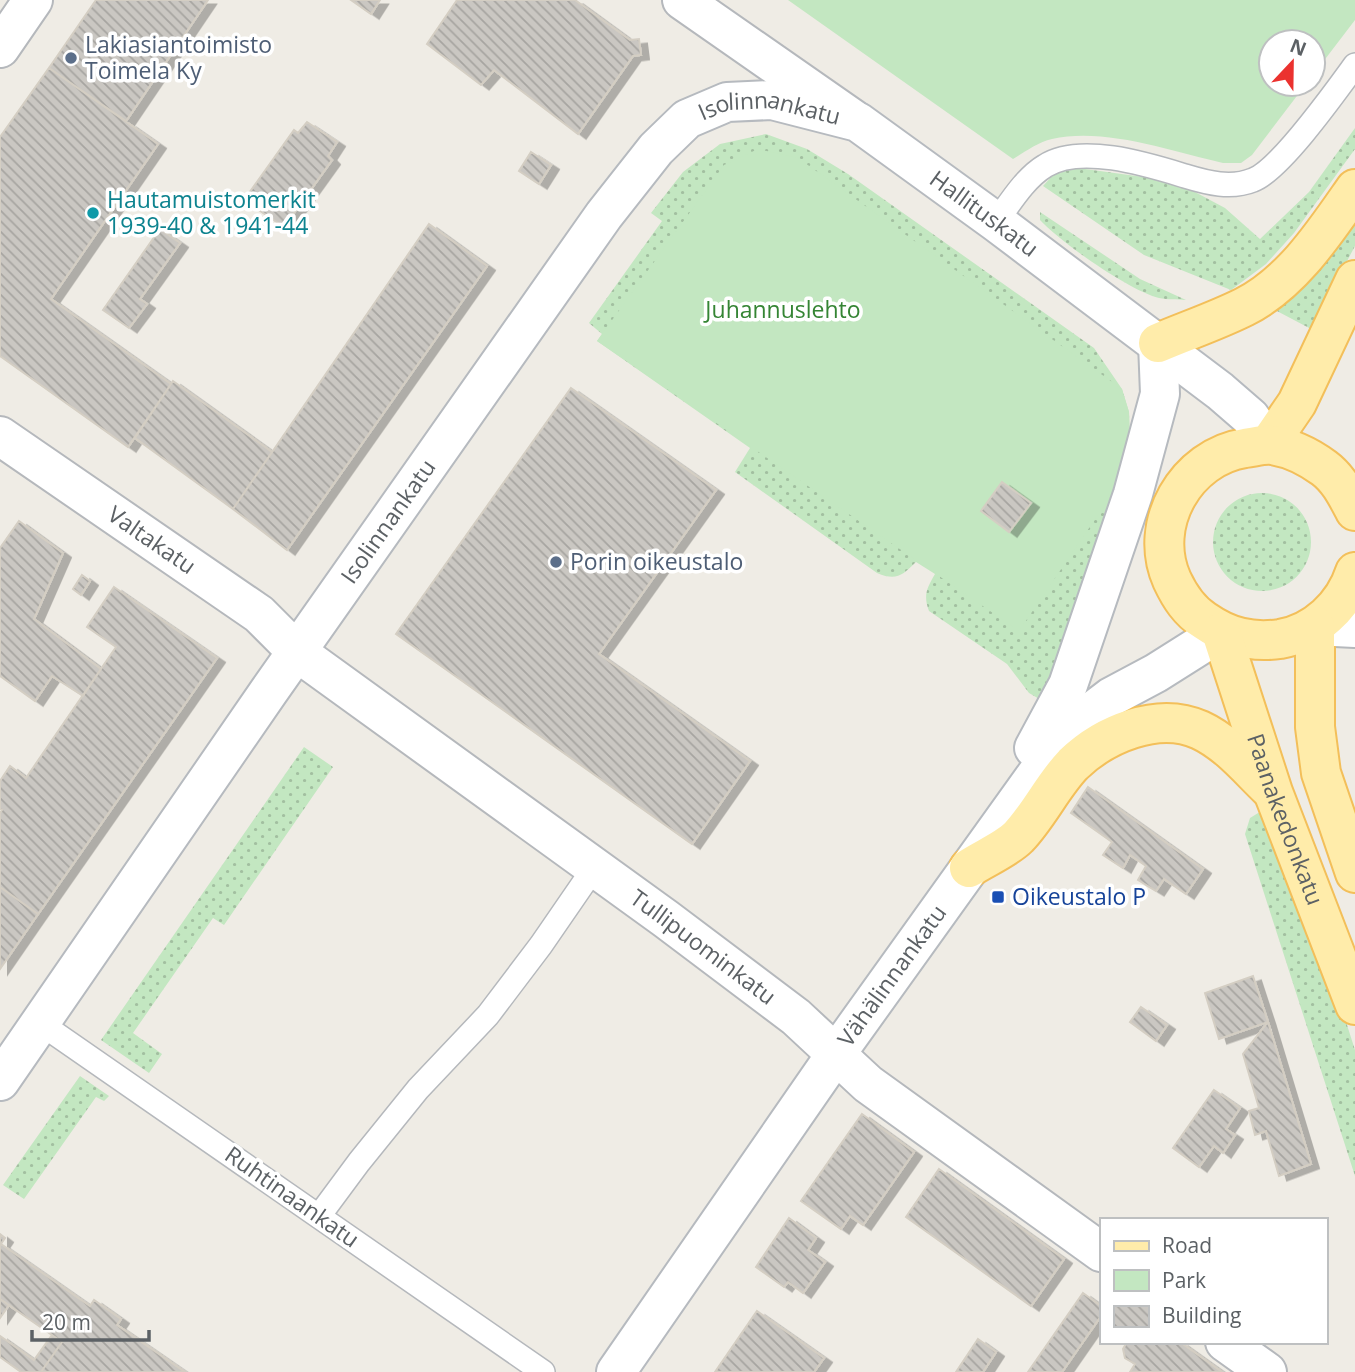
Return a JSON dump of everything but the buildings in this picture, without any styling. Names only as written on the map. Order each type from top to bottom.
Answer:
[{"type":"main road","points":[[0,48],[33,0]]},
{"type":"main road","name":"Hallituskatu","points":[[682,0],[858,122],[1158,343],[1250,417],[1269,444]]},
{"type":"main road","name":"Isolinnankatu","points":[[0,1081],[604,215],[656,149],[687,119],[727,102],[772,100],[858,122]]},
{"type":"main road","points":[[969,868],[985,816],[1030,755],[1052,719],[1068,685],[1147,447],[1160,394],[1158,343],[1246,306],[1287,276],[1322,236],[1355,189]]},
{"type":"main road","points":[[1269,444],[1297,403],[1355,280]]},
{"type":"main road","name":"Valtakatu","points":[[0,436],[258,614],[297,652]]},
{"type":"main road","points":[[1355,511],[1342,487],[1326,470],[1304,455],[1269,444],[1232,450],[1211,459],[1189,477],[1172,503],[1166,523],[1164,548],[1168,571],[1179,595],[1195,615],[1221,632],[1245,640],[1290,637],[1315,626],[1345,595],[1355,572]]},
{"type":"main road","points":[[1315,626],[1355,628]]},
{"type":"main road","name":"Paanakedonkatu","points":[[1315,626],[1315,727],[1321,773],[1355,873]]},
{"type":"main road","name":"Vähälinnankatu","points":[[616,1372],[836,1054],[1069,729],[1111,697],[1156,673],[1221,632]]},
{"type":"main road","name":"Paanakedonkatu","points":[[1221,632],[1273,792],[1355,1005]]},
{"type":"main road","name":"Tullipuominkatu","points":[[297,652],[796,1017],[868,1084],[1100,1251]]},
{"type":"main road","points":[[969,868],[1017,838],[1074,764],[1124,731],[1150,725],[1176,724],[1198,729],[1234,754],[1273,792]]},
{"type":"main road","points":[[1228,1344],[1266,1372]]},
{"type":"lane","points":[[996,222],[1023,187],[1045,165],[1070,156],[1108,159],[1229,186],[1254,180],[1277,164],[1355,65]]},
{"type":"lane","points":[[319,1216],[418,1089],[488,1015],[594,868]]},
{"type":"lane","name":"Ruhtinaankatu","points":[[40,1023],[543,1372]]},
{"type":"green space","points":[[788,0],[1355,0],[1355,20],[1327,57],[1327,28],[1257,28],[1257,98],[1295,98],[1252,155],[1241,163],[1223,163],[1138,142],[1093,136],[1047,140],[1013,159]]},
{"type":"green space","points":[[1355,128],[1355,149],[1294,233],[1266,264],[1231,290],[1144,255],[1043,186],[1054,174],[1078,168],[1158,179],[1195,192],[1225,208],[1260,239],[1309,192]]},
{"type":"green space","name":"Juhannuslehto","points":[[766,134],[807,149],[848,174],[1094,348],[1122,389],[1129,412],[1130,444],[1073,616],[1041,700],[1029,693],[1007,664],[929,611],[927,592],[935,574],[916,562],[898,576],[889,577],[877,573],[735,472],[750,448],[597,341],[602,334],[589,323],[662,221],[651,213],[683,172],[720,144]]},
{"type":"green space","name":"Juhannuslehto","points":[[758,149],[798,158],[1122,389],[1129,412],[1130,444],[1117,487],[1019,631],[597,341],[724,165]]},
{"type":"green space","points":[[1355,210],[1355,246],[1311,329],[1275,310]]},
{"type":"green space","points":[[1040,212],[1140,279],[1186,300],[1165,299],[1146,294],[1114,276],[1079,253],[1050,229],[1040,220]]},
{"type":"green space","points":[[1262,493],[1281,497],[1297,507],[1307,523],[1311,542],[1307,561],[1297,577],[1281,587],[1262,591],[1243,587],[1227,577],[1217,561],[1213,542],[1217,523],[1227,507],[1243,497]]},
{"type":"green space","points":[[304,747],[333,767],[224,925],[213,918],[133,1033],[162,1054],[149,1073],[101,1040]]},
{"type":"green space","points":[[1263,810],[1318,934],[1355,1050],[1355,1176],[1245,834],[1250,818]]},
{"type":"green space","points":[[80,1076],[109,1096],[104,1101],[96,1097],[24,1199],[3,1185]]},
{"type":"place","name":"Lakiasiantoimisto Toimela Ky","points":[[71,58]]},
{"type":"place","name":"Hautamuistomerkit 1939-40 & 1941-44","points":[[93,213]]},
{"type":"place","name":"Porin oikeustalo","points":[[556,562]]},
{"type":"place","name":"Oikeustalo P","points":[[998,897]]}]
